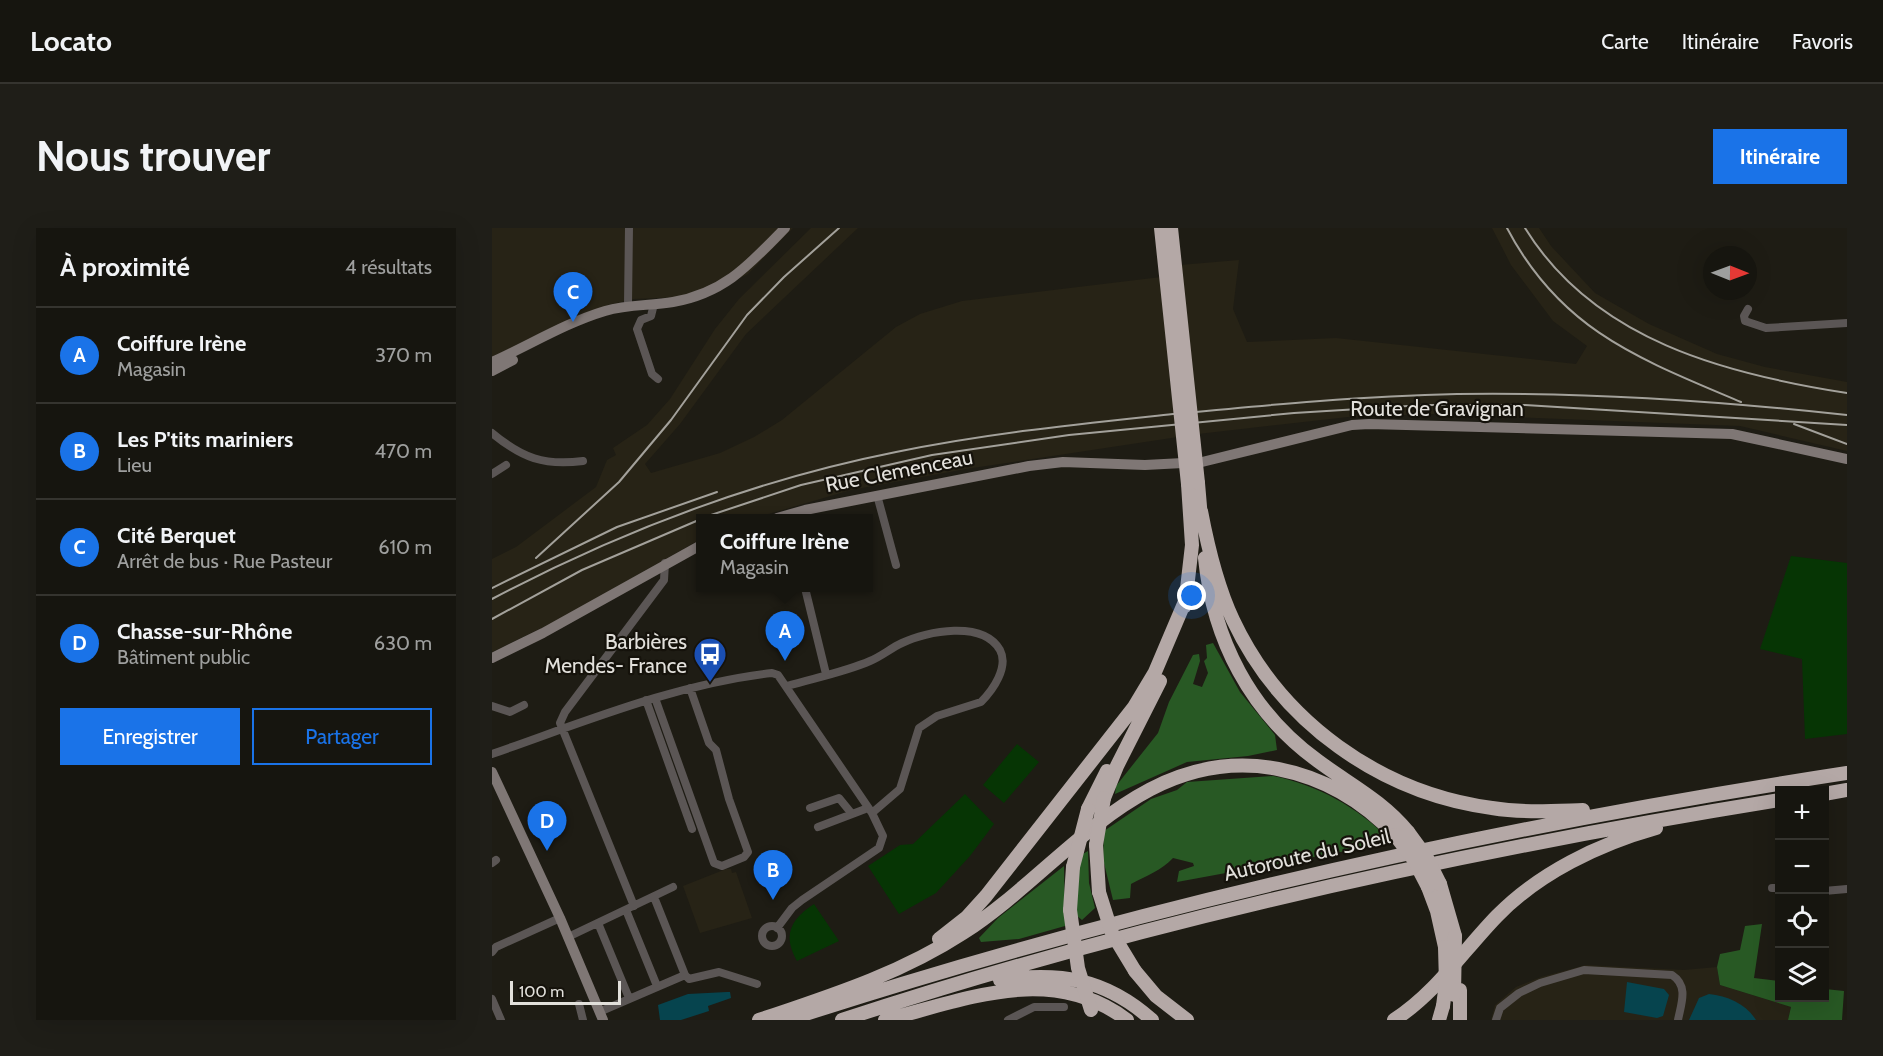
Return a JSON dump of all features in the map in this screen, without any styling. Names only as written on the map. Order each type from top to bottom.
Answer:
[{"type":"highway","points":[[1161,228],[1193,483],[1219,584],[1246,646],[1284,698],[1315,729],[1340,749],[1404,785],[1476,806],[1540,812],[1636,807]]},
{"type":"highway","points":[[1171,228],[1193,483],[1192,545],[1186,599],[1170,658],[1138,721],[1104,798],[1096,845],[1099,892],[1112,933],[1135,971],[1156,996],[1187,1020]]},
{"type":"highway","points":[[1201,511],[1212,607],[1230,656],[1246,684],[1263,708],[1295,742],[1375,800],[1401,833],[1427,858],[1434,885],[1455,936],[1460,1020]]},
{"type":"highway","points":[[863,984],[881,971],[944,935],[986,896],[1134,707],[1155,672],[1186,599]]},
{"type":"highway","points":[[1094,1015],[1076,958],[1070,910],[1073,867],[1088,809],[1115,755],[1138,721]]},
{"type":"highway","points":[[759,1020],[863,984],[910,964],[964,932],[1010,898],[1121,805],[1145,790],[1186,774],[1243,766],[1300,774],[1352,798],[1401,833]]},
{"type":"highway","name":"Autoroute du Soleil","points":[[787,1020],[930,975],[1238,892],[1404,853],[1636,807],[1847,773]]},
{"type":"highway","points":[[1829,793],[1847,790]]},
{"type":"highway","name":"Autoroute du Soleil","points":[[842,1020],[941,990],[1216,915],[1386,874],[1576,835],[1775,801]]},
{"type":"highway","points":[[1394,1020],[1430,991],[1499,914],[1552,873],[1624,838],[1720,810]]},
{"type":"highway","points":[[1434,885],[1444,947],[1446,983],[1441,1013]]},
{"type":"highway","points":[[941,990],[1025,977],[1062,976],[1111,992],[1152,1020]]},
{"type":"highway","points":[[885,1020],[1000,993],[1037,988],[1079,994],[1105,1005],[1127,1020]]},
{"type":"highway","points":[[1450,1020],[1457,992]]},
{"type":"street","points":[[628,304],[629,228]]},
{"type":"street","points":[[492,371],[576,329],[654,304],[698,297],[719,288],[738,275],[784,228]]},
{"type":"street","points":[[492,362],[573,323],[628,304],[654,304]]},
{"type":"street","points":[[654,304],[651,316],[641,320],[637,329],[652,374],[658,379]]},
{"type":"street","points":[[1748,309],[1744,316],[1745,321],[1766,328],[1847,323]]},
{"type":"street","name":"Route de Gravignan","points":[[1029,466],[1063,462],[1145,465],[1202,462],[1352,425],[1369,424],[1732,434],[1847,459]]},
{"type":"street","points":[[492,433],[513,451],[550,464],[583,461]]},
{"type":"street","points":[[492,474],[506,465]]},
{"type":"street","name":"Rue Clemenceau","points":[[798,514],[877,495],[1029,466]]},
{"type":"street","points":[[877,495],[896,565]]},
{"type":"street","points":[[492,658],[543,633],[696,548]]},
{"type":"street","points":[[657,986],[560,723],[565,712],[664,580],[665,563]]},
{"type":"street","points":[[806,592],[825,674]]},
{"type":"street","points":[[787,686],[870,661],[903,642],[935,633],[979,633],[994,642],[1002,656],[1000,676],[981,702],[937,716],[919,728],[900,789],[870,811],[852,814],[818,826]]},
{"type":"street","points":[[492,754],[650,699],[690,688],[730,678],[772,673],[782,679],[870,811],[882,831],[882,842],[879,848],[792,908],[777,928]]},
{"type":"street","points":[[650,699],[714,863],[722,866],[744,857],[748,852],[729,798],[716,750],[709,743],[690,688]]},
{"type":"street","points":[[650,699],[692,829]]},
{"type":"street","points":[[492,706],[510,712],[524,705]]},
{"type":"street","points":[[492,772],[560,918],[601,1016],[629,998],[685,975]]},
{"type":"street","points":[[810,808],[839,798],[852,814]]},
{"type":"street","points":[[568,937],[673,887]]},
{"type":"street","points":[[1829,891],[1847,889]]},
{"type":"street","points":[[654,897],[685,975],[689,979],[719,972],[757,984]]},
{"type":"street","points":[[492,952],[496,947],[560,918]]},
{"type":"street","points":[[598,923],[629,998]]},
{"type":"street","points":[[1497,1020],[1500,1008],[1519,993],[1540,983],[1584,970],[1672,975],[1680,980],[1683,990],[1678,1020]]},
{"type":"street","points":[[493,1003],[501,1020]]},
{"type":"street","points":[[579,1004],[584,1020]]},
{"type":"street","points":[[1008,1020],[1034,1007],[1064,1007]]},
{"type":"shaded area","points":[[492,228],[793,228],[748,274],[705,296],[634,299],[608,305],[492,357]]},
{"type":"shaded area","points":[[811,228],[858,228],[746,334],[680,424],[645,464],[651,473],[720,453],[754,437],[782,420],[896,327],[920,314],[962,301],[1161,277],[1178,437],[966,469],[851,490],[769,514],[696,514],[696,542],[556,621],[492,652],[492,559],[516,547],[596,487],[607,460],[616,455],[613,448],[647,425],[670,399],[715,329],[739,299]]},
{"type":"shaded area","points":[[1492,228],[1539,228],[1551,246],[1595,293],[1649,324],[1717,354],[1765,367],[1847,382],[1847,451],[1740,426],[1433,414],[1348,417],[1198,434],[1180,265],[1239,260],[1233,309],[1247,342],[1336,338],[1576,364],[1587,346],[1553,321],[1511,265]]},
{"type":"shaded area","points":[[731,869],[732,873],[736,872],[752,918],[700,933],[683,886]]},
{"type":"shaded area","points":[[1586,965],[1684,970],[1717,967],[1720,985],[1791,1007],[1788,1020],[1491,1020],[1495,1005],[1516,987],[1541,977]]},
{"type":"green space","points":[[1791,556],[1847,563],[1847,734],[1805,739],[1802,659],[1760,649]]},
{"type":"green space","points":[[1213,643],[1240,692],[1275,735],[1277,750],[1248,756],[1187,762],[1115,794],[1116,786],[1158,733],[1169,702],[1193,655],[1199,654],[1200,661],[1193,684],[1202,687],[1208,673],[1204,661],[1207,658],[1206,645]]},
{"type":"green space","points":[[1017,744],[1039,762],[1004,803],[983,785]]},
{"type":"green space","points":[[1273,776],[1321,791],[1350,807],[1377,827],[1389,839],[1389,843],[1177,882],[1179,871],[1194,866],[1193,863],[1173,858],[1159,869],[1131,884],[1130,898],[1113,900],[1103,859],[1104,831],[1151,799],[1177,790],[1187,782]]},
{"type":"green space","points":[[965,794],[994,824],[970,856],[936,893],[899,914],[868,866],[900,845],[913,844]]},
{"type":"green space","points":[[1088,851],[1089,883],[1095,908],[1082,920],[1076,915],[1079,856]]},
{"type":"green space","points":[[1064,866],[1065,926],[1019,939],[981,942],[979,938],[998,918]]},
{"type":"green space","points":[[814,904],[839,941],[797,961],[790,943],[791,928],[800,916]]},
{"type":"green space","points":[[1762,924],[1754,978],[1775,981],[1775,1002],[1829,1002],[1829,989],[1844,991],[1842,1020],[1788,1020],[1791,1007],[1720,985],[1717,967],[1720,954],[1740,950],[1745,926]]},
{"type":"water","points":[[1627,982],[1664,989],[1669,995],[1663,1016],[1657,1018],[1624,1012]]},
{"type":"water","points":[[730,992],[731,998],[708,1006],[709,1011],[681,1020],[660,1020],[658,1005],[688,994]]},
{"type":"water","points":[[1709,994],[1736,1002],[1747,1009],[1756,1020],[1689,1020],[1699,998]]},
{"type":"railway","points":[[536,558],[619,482],[671,420],[747,315],[784,277],[839,228]]},
{"type":"railway","points":[[1507,228],[1528,263],[1552,293],[1606,338],[1669,371],[1741,402]]},
{"type":"railway","points":[[1525,228],[1554,266],[1587,298],[1625,324],[1666,345],[1710,362],[1755,375],[1847,393]]},
{"type":"railway","points":[[492,599],[638,530],[740,493],[843,464],[931,445],[1000,434],[1244,407],[1457,394],[1555,394],[1653,398],[1847,415]]},
{"type":"railway","points":[[714,514],[801,485],[932,455],[1069,435],[1294,413],[1424,405],[1525,405],[1847,425]]},
{"type":"railway","points":[[1794,424],[1847,444]]},
{"type":"railway","points":[[492,588],[617,527],[717,492]]},
{"type":"railway","points":[[492,619],[582,570],[696,521]]},
{"type":"place","name":"Cité Berquet","points":[[573,322]]},
{"type":"place","name":"Coiffure Irène","points":[[785,661]]},
{"type":"place","name":"Barbières Mendes- France","points":[[710,683]]},
{"type":"place","name":"Chasse-sur-Rhône","points":[[547,851]]},
{"type":"place","name":"Les P'tits mariniers","points":[[773,900]]}]
